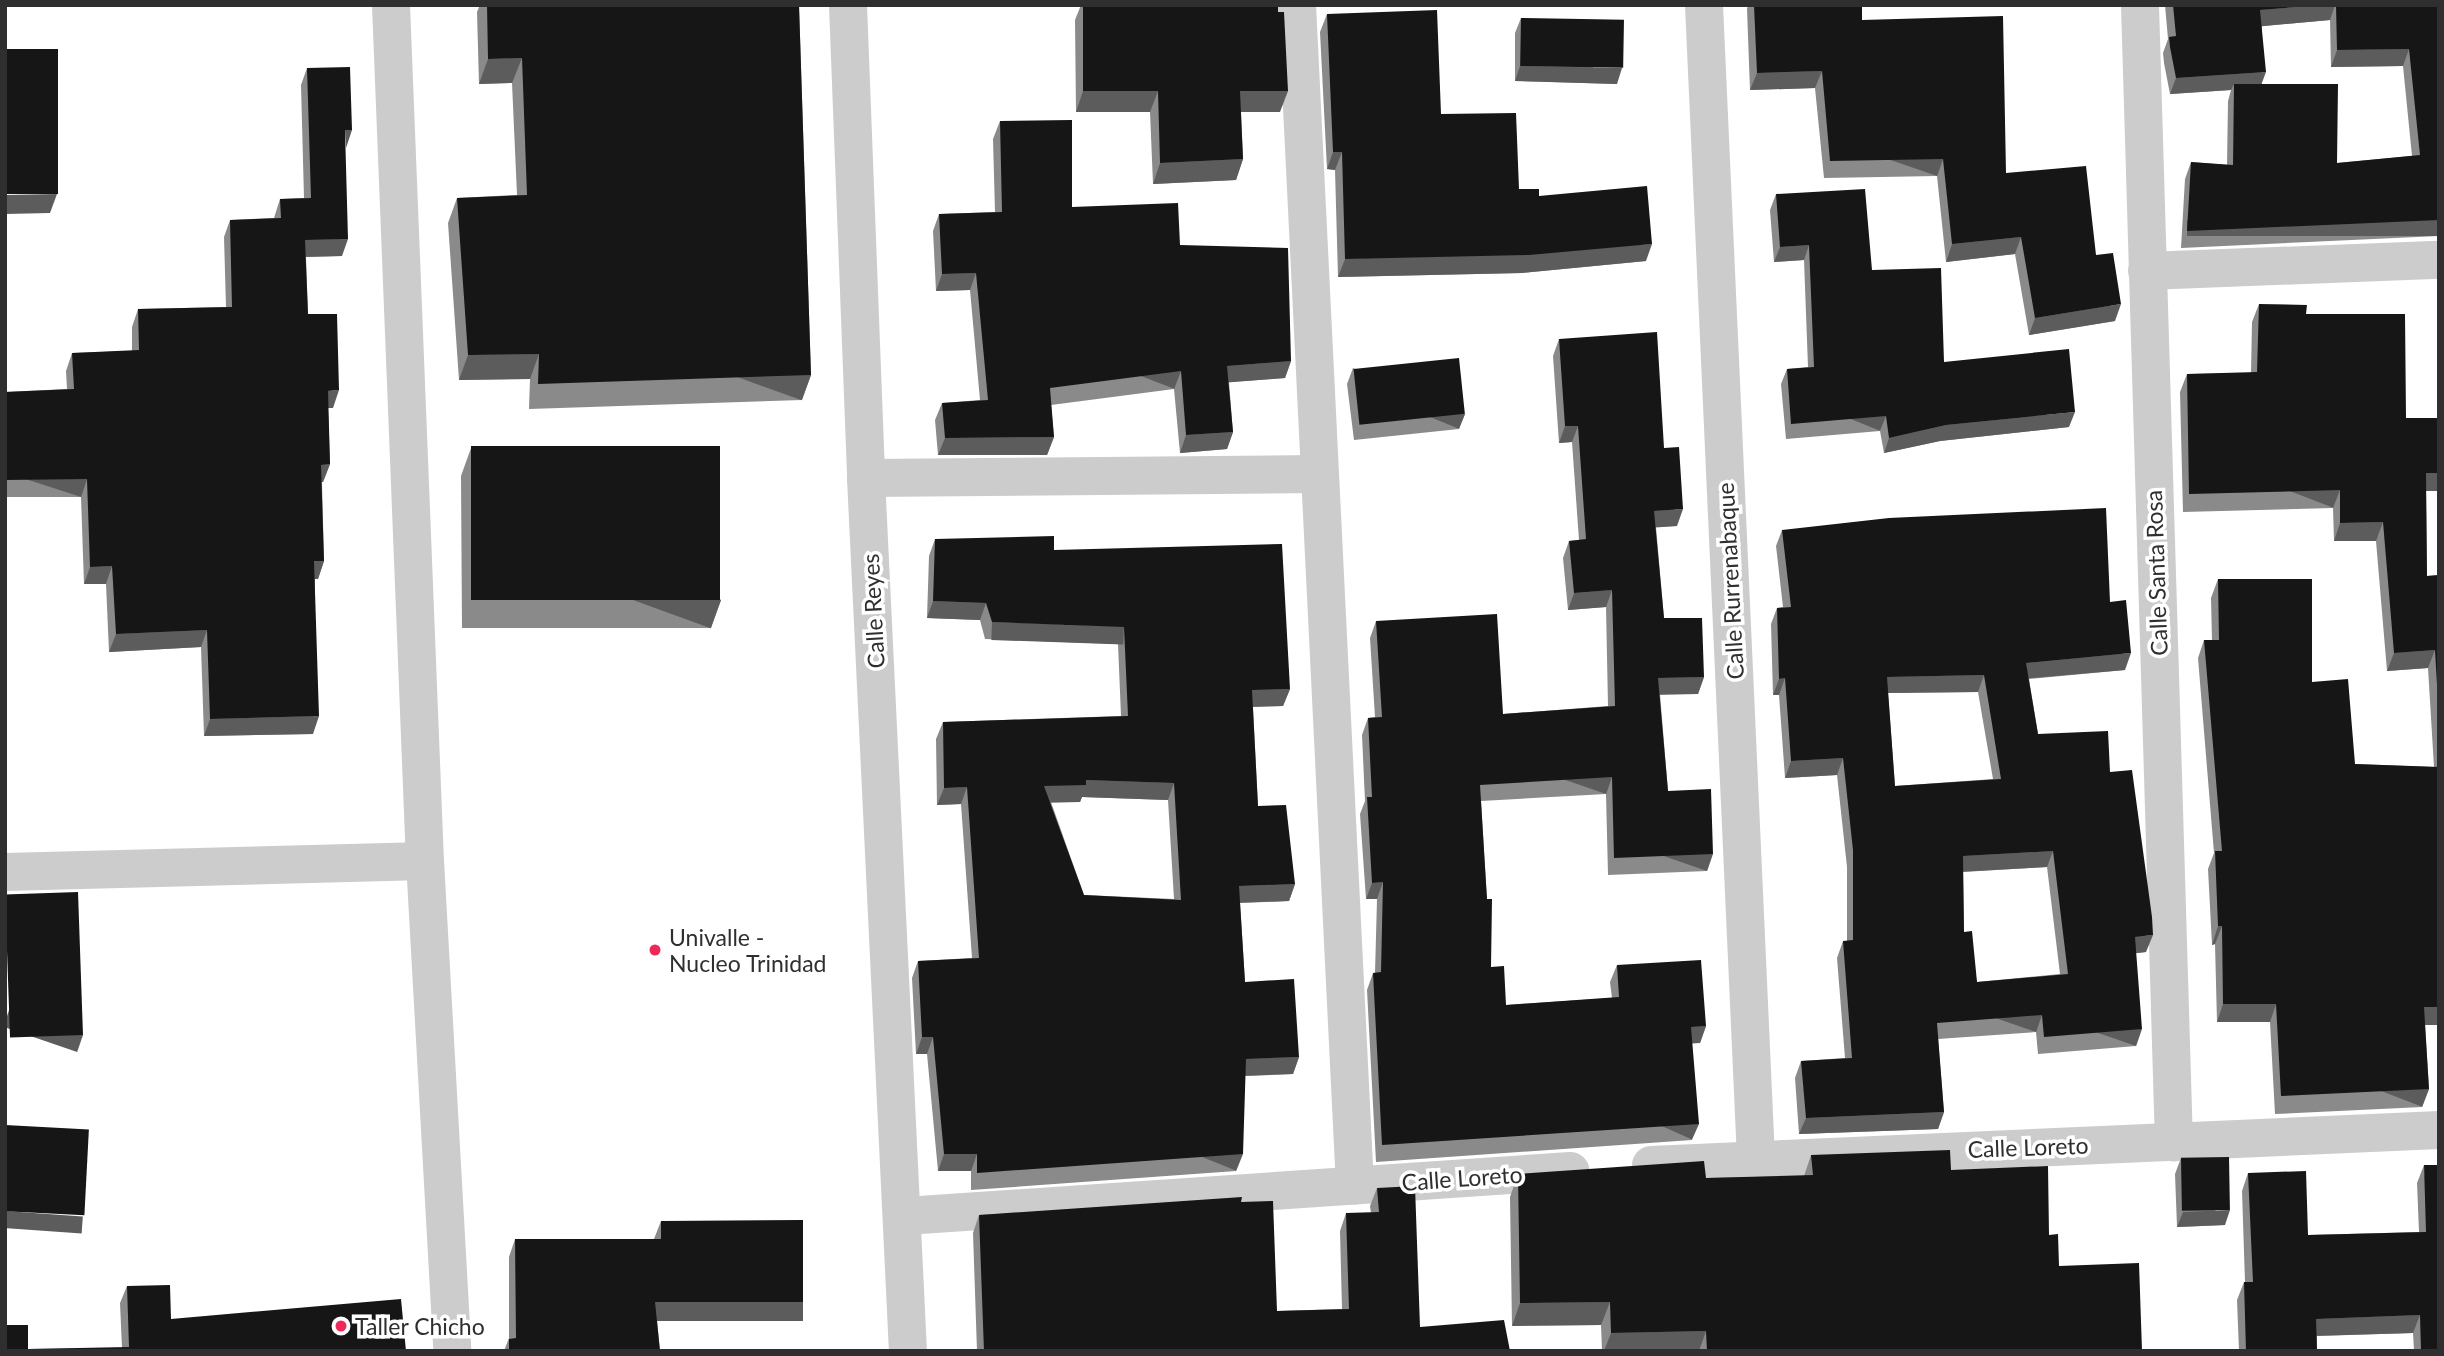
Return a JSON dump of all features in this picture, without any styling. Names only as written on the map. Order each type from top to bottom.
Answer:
[{"type":"street","points":[[391,5],[425,861],[452,1351]]},
{"type":"street","name":"Calle Reyes","points":[[849,5],[866,478],[905,1216],[908,1351]]},
{"type":"street","points":[[1297,5],[1355,1186]]},
{"type":"street","name":"Calle Rurrenabaque","points":[[1704,5],[1756,1158]]},
{"type":"street","name":"Calle Santa Rosa","points":[[2140,5],[2174,1142]]},
{"type":"street","points":[[2147,271],[2439,260]]},
{"type":"street","points":[[866,478],[1319,474]]},
{"type":"street","points":[[5,872],[425,861]]},
{"type":"street","name":"Calle Loreto","points":[[905,1216],[1756,1158],[2439,1130]]},
{"type":"building","points":[[487,5],[799,5],[811,375],[538,384],[539,354],[468,355],[457,198],[527,195],[522,58],[488,59]]},
{"type":"building","points":[[1083,5],[1278,5],[1278,12],[1284,12],[1288,91],[1240,91],[1243,159],[1160,163],[1158,91],[1083,91]]},
{"type":"building","points":[[1754,5],[1862,5],[1862,20],[2003,16],[2006,173],[2086,166],[2096,255],[2113,253],[2121,304],[2035,318],[2021,237],[1952,244],[1943,159],[1830,161],[1822,71],[1757,73]]},
{"type":"building","points":[[2173,5],[2319,5],[2260,10],[2266,72],[2176,78],[2169,37],[2176,36]]},
{"type":"building","points":[[2336,5],[2439,5],[2439,220],[2187,231],[2191,162],[2233,165],[2234,84],[2338,84],[2337,163],[2420,155],[2409,49],[2337,50]]},
{"type":"building","points":[[1437,10],[1441,114],[1516,113],[1519,189],[1539,189],[1539,196],[1647,186],[1652,244],[1529,255],[1345,259],[1342,152],[1333,152],[1327,14]]},
{"type":"building","points":[[1521,18],[1624,20],[1623,68],[1520,66]]},
{"type":"building","points":[[5,49],[58,49],[58,194],[5,194]]},
{"type":"building","points":[[350,67],[352,130],[345,130],[348,239],[305,240],[308,314],[337,314],[339,390],[328,391],[330,464],[321,465],[324,561],[314,561],[319,716],[210,719],[207,630],[116,634],[112,566],[90,567],[87,479],[5,480],[5,392],[74,389],[72,353],[139,350],[138,309],[232,307],[230,220],[281,218],[280,199],[311,198],[307,68]]},
{"type":"building","points":[[1072,120],[1072,207],[1178,203],[1180,245],[1288,248],[1291,361],[1227,366],[1233,432],[1186,435],[1181,371],[1050,388],[1054,437],[945,438],[942,403],[988,400],[976,273],[942,274],[939,214],[1002,212],[1000,121]]},
{"type":"building","points":[[1865,189],[1872,270],[1941,268],[1944,362],[2069,349],[2075,412],[1946,425],[1889,438],[1886,416],[1791,424],[1787,369],[1814,367],[1809,245],[1780,247],[1776,194]]},
{"type":"building","points":[[2259,304],[2307,305],[2306,314],[2405,314],[2406,418],[2439,418],[2439,473],[2426,473],[2427,576],[2439,575],[2439,720],[2435,650],[2394,653],[2383,522],[2340,523],[2340,490],[2189,494],[2187,374],[2257,372]]},
{"type":"building","points":[[1657,332],[1664,448],[1679,447],[1683,509],[1654,511],[1664,618],[1702,618],[1704,677],[1658,678],[1668,791],[1711,789],[1713,854],[1614,858],[1612,777],[1480,785],[1487,899],[1492,899],[1491,967],[1504,966],[1506,1005],[1619,997],[1617,965],[1701,960],[1706,1026],[1691,1027],[1699,1124],[1382,1145],[1373,973],[1381,972],[1383,882],[1372,883],[1367,797],[1372,797],[1368,718],[1382,717],[1376,621],[1497,614],[1503,714],[1615,706],[1612,590],[1574,593],[1569,541],[1586,539],[1578,426],[1565,426],[1559,339]]},
{"type":"building","points":[[1459,358],[1465,414],[1359,425],[1354,369]]},
{"type":"building","points":[[471,446],[720,446],[720,600],[471,600]]},
{"type":"building","points":[[2106,508],[2110,602],[2126,600],[2131,653],[2026,663],[2038,734],[2108,731],[2110,772],[2132,770],[2153,935],[2135,937],[2142,1029],[2044,1037],[2042,1015],[1937,1023],[1944,1112],[1806,1118],[1801,1061],[1852,1058],[1843,941],[1853,940],[1853,850],[1843,758],[1791,761],[1785,678],[1779,679],[1777,608],[1791,607],[1782,530],[1889,518]],"holes":[[[1984,675],[2001,779],[1895,786],[1887,677]],[[2053,851],[2068,974],[1977,982],[1972,931],[1964,932],[1963,856]]]},
{"type":"building","points":[[1054,536],[1054,550],[1282,544],[1290,689],[1252,690],[1258,806],[1286,805],[1295,884],[1239,886],[1245,982],[1294,979],[1299,1057],[1246,1059],[1243,1154],[977,1173],[977,1154],[944,1154],[933,1037],[922,1037],[918,961],[979,958],[967,787],[944,788],[943,722],[1128,716],[1124,627],[992,622],[986,603],[933,601],[935,539]],"holes":[[[1086,780],[1174,783],[1181,900],[1084,895],[1044,786],[1086,785]]]},
{"type":"building","points":[[2218,579],[2312,579],[2312,682],[2348,679],[2355,764],[2439,767],[2439,1007],[2424,1007],[2429,1089],[2281,1096],[2276,1004],[2223,1004],[2222,926],[2218,926],[2215,851],[2222,851],[2204,640],[2219,640]]},
{"type":"building","points":[[78,892],[83,1035],[10,1037],[5,895]]},
{"type":"building","points":[[5,1125],[89,1129],[84,1215],[5,1211]]},
{"type":"building","points":[[1950,1150],[1951,1170],[2048,1166],[2049,1235],[2058,1234],[2059,1266],[2139,1263],[2142,1350],[1707,1351],[1706,1331],[1611,1333],[1610,1302],[1520,1303],[1518,1174],[1704,1161],[1706,1178],[1813,1175],[1811,1155]]},
{"type":"building","points":[[2229,1157],[2230,1210],[2182,1211],[2181,1158]]},
{"type":"building","points":[[2424,1165],[2439,1165],[2439,1351],[2421,1351],[2420,1315],[2316,1319],[2317,1351],[2246,1351],[2244,1282],[2253,1282],[2248,1173],[2306,1171],[2308,1235],[2426,1232]]},
{"type":"building","points":[[1415,1186],[1420,1327],[1504,1320],[1510,1351],[984,1351],[979,1215],[1242,1197],[1241,1202],[1273,1201],[1277,1311],[1349,1309],[1346,1213],[1379,1212],[1377,1188]]},
{"type":"building","points":[[803,1220],[803,1302],[655,1302],[660,1351],[509,1351],[509,1339],[516,1338],[515,1239],[661,1239],[661,1221]]},
{"type":"building","points":[[170,1285],[171,1319],[401,1299],[406,1351],[5,1351],[5,1325],[28,1325],[28,1349],[129,1347],[127,1286]]},
{"type":"place","name":"Univalle - Nucleo Trinidad","points":[[655,950]]},
{"type":"place","name":"Taller Chicho","points":[[341,1326]]}]
